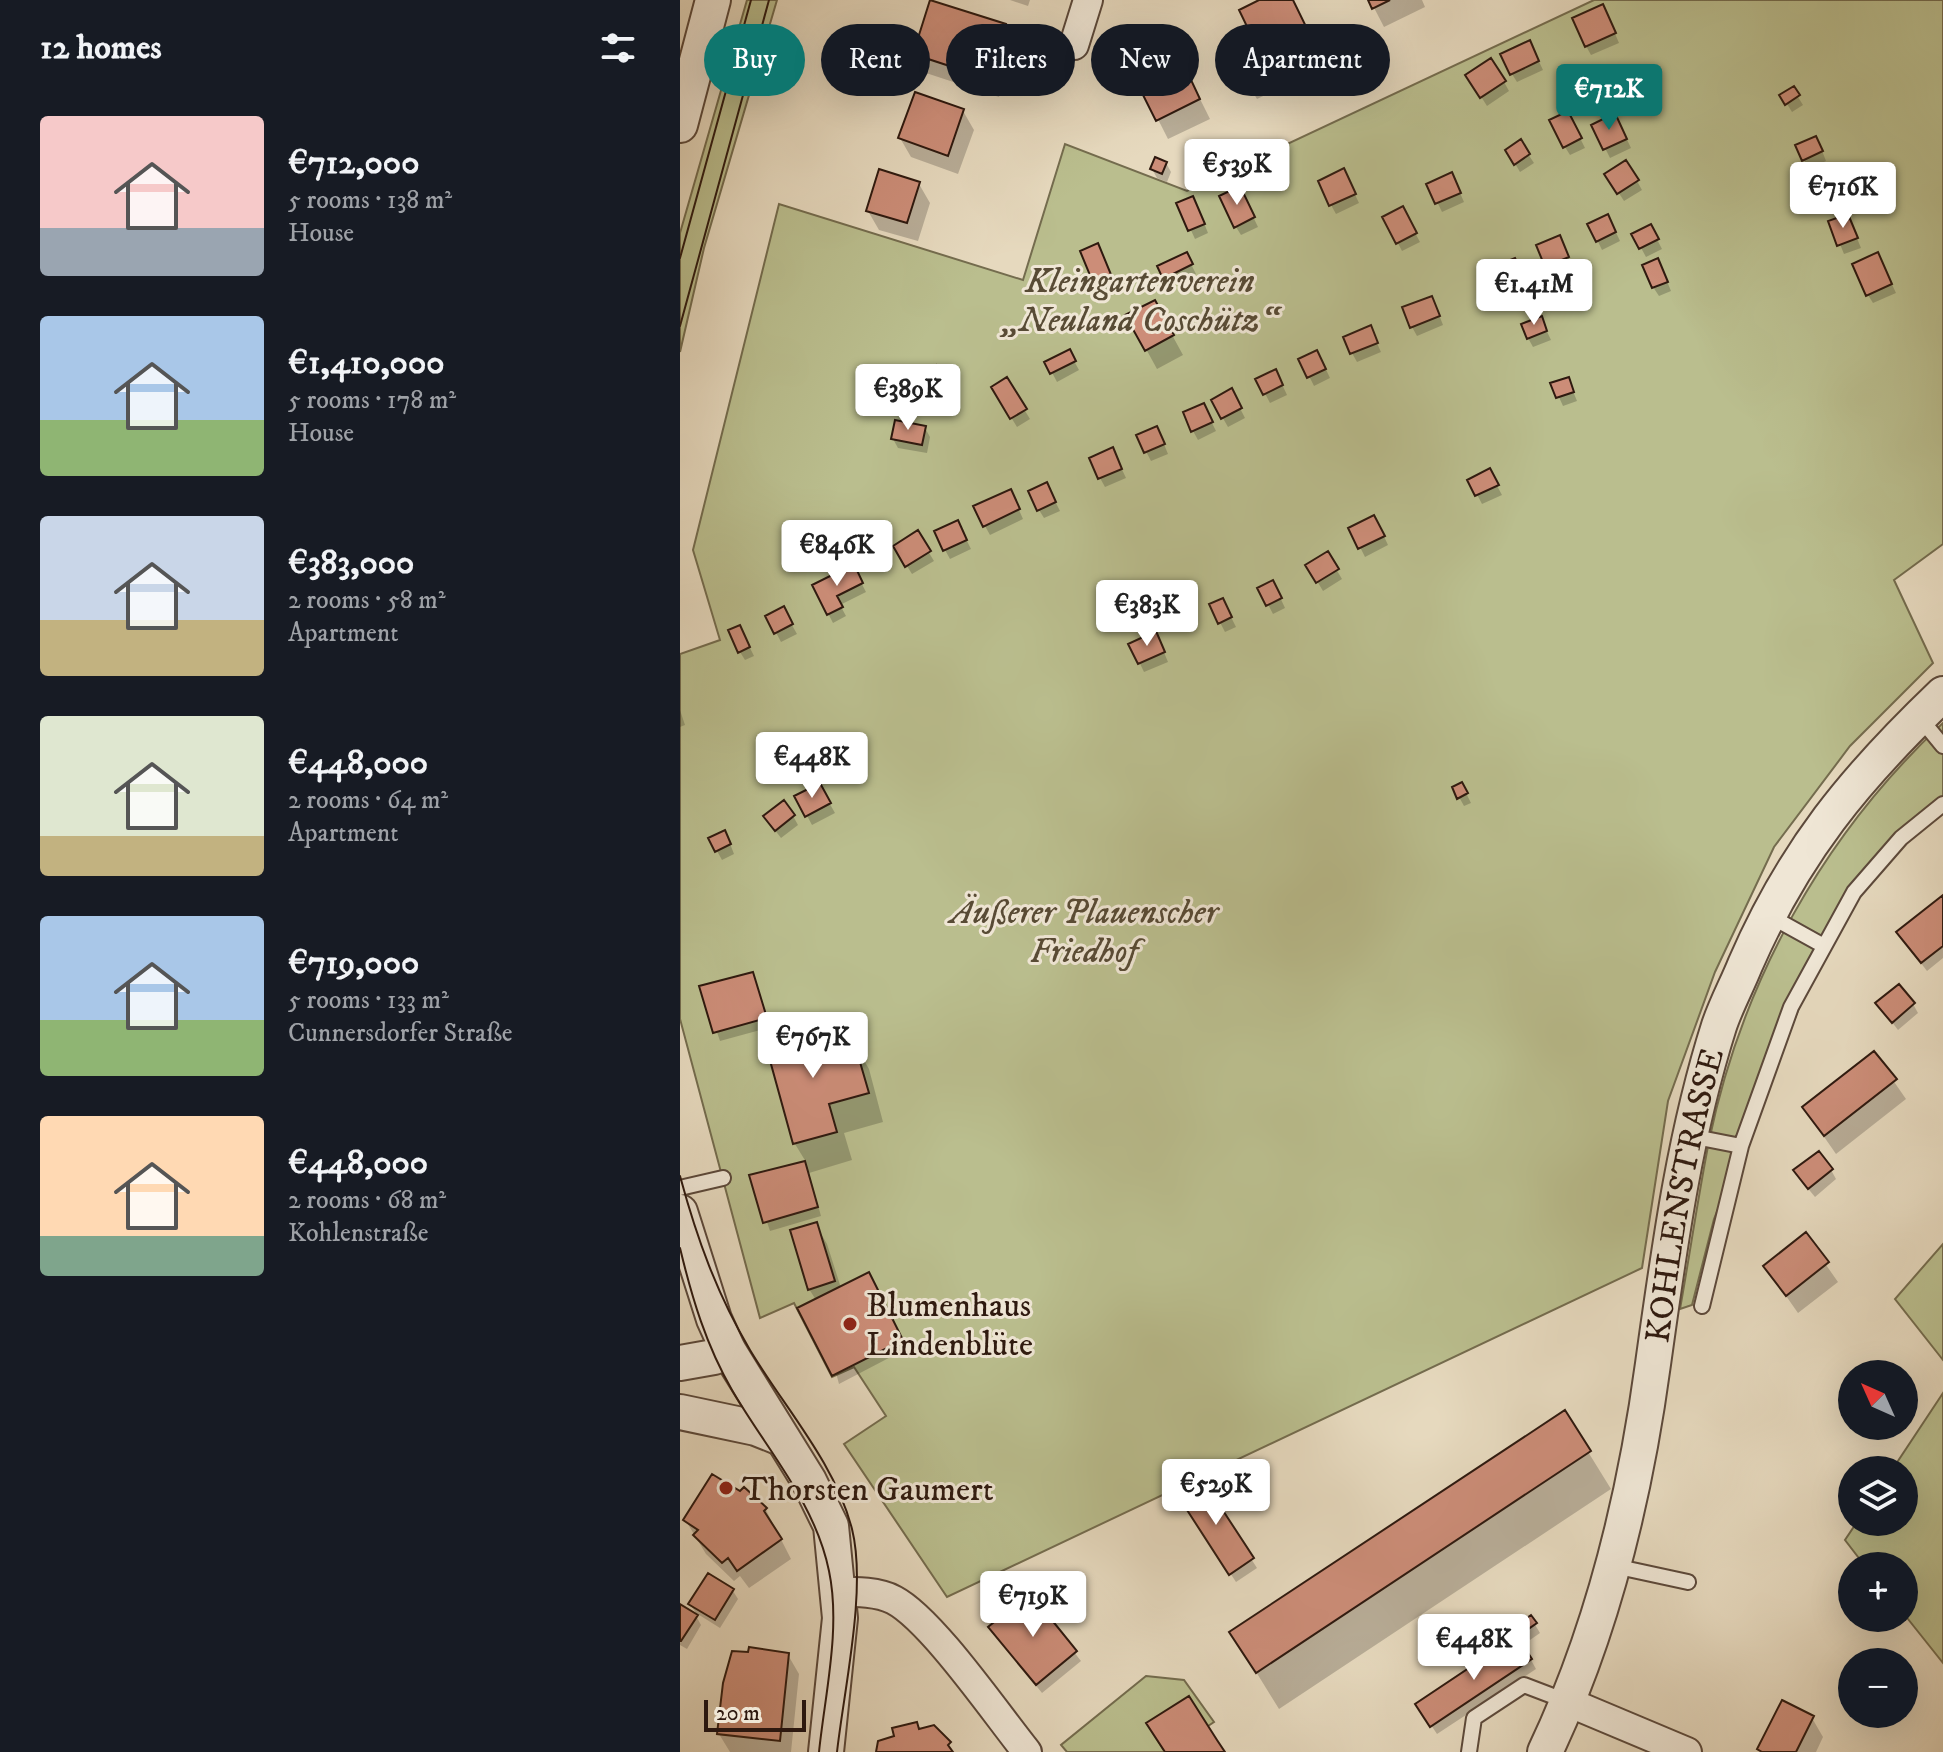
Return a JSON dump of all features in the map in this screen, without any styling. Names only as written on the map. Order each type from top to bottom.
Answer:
[{"type":"street","points":[[680,125],[713,0]]},
{"type":"street","points":[[1075,42],[1088,0]]},
{"type":"street","name":"KOHLENSTRASSE","points":[[1545,1752],[1594,1637],[1614,1566],[1653,1366],[1661,1295],[1690,1136],[1720,1024],[1767,914],[1818,831],[1861,775],[1931,706]]},
{"type":"street","points":[[680,1212],[714,1319],[728,1350],[809,1481],[831,1526],[839,1593],[826,1752]]},
{"type":"street","points":[[680,1363],[714,1357],[728,1350]]},
{"type":"street","points":[[680,1412],[756,1428],[781,1438]]},
{"type":"street","points":[[839,1593],[855,1591],[892,1599],[919,1619],[1027,1752]]},
{"type":"street","points":[[1568,1702],[1687,1752]]},
{"type":"lane","points":[[1931,706],[1943,746]]},
{"type":"lane","points":[[1702,1306],[1741,1146],[1791,1007],[1854,892],[1901,838],[1943,804]]},
{"type":"lane","points":[[1767,914],[1824,946]]},
{"type":"lane","points":[[1690,1136],[1741,1146]]},
{"type":"lane","points":[[680,1188],[723,1178]]},
{"type":"lane","points":[[1614,1566],[1688,1582]]},
{"type":"lane","points":[[1469,1752],[1474,1718],[1524,1685],[1568,1702]]},
{"type":"green space","points":[[747,0],[777,0],[770,24],[740,24]]},
{"type":"green space","points":[[1594,0],[1943,0],[1943,544],[1894,580],[1933,663],[1850,746],[1774,847],[1715,972],[1668,1101],[1642,1268],[947,1597],[844,1444],[886,1416],[854,1367],[832,1377],[794,1303],[760,1318],[680,1019],[680,654],[720,640],[693,550],[779,204],[1023,280],[1065,144],[1187,191]]},
{"type":"green space","points":[[719,96],[749,96],[704,248],[680,352],[680,233]]},
{"type":"green space","points":[[1943,723],[1943,804],[1901,838],[1824,946],[1714,1219],[1692,1305],[1680,1309],[1709,1141],[1743,1024],[1766,968],[1825,862],[1900,766]]},
{"type":"green space","points":[[1943,1244],[1943,1360],[1895,1299]]},
{"type":"green space","points":[[1943,1393],[1943,1663],[1918,1632],[1918,1552],[1854,1552],[1845,1540],[1848,1536],[1918,1536],[1918,1456],[1901,1456],[1912,1440],[1918,1440],[1918,1431]]},
{"type":"green space","points":[[1146,1676],[1184,1680],[1214,1722],[1208,1726],[1147,1723],[1165,1752],[1067,1752],[1061,1745]]},
{"type":"building","points":[[930,0],[1006,24],[946,24],[946,65],[930,60],[930,24],[922,24]]},
{"type":"building","points":[[1259,0],[1293,0],[1305,24],[1246,24],[1239,10]]},
{"type":"building","points":[[1368,0],[1390,0],[1372,9]]},
{"type":"building","points":[[1603,4],[1616,33],[1585,47],[1572,18]]},
{"type":"building","points":[[1530,40],[1539,61],[1510,75],[1500,54]]},
{"type":"building","points":[[1491,58],[1506,81],[1480,98],[1465,75]]},
{"type":"building","points":[[1794,86],[1800,95],[1785,105],[1779,95]]},
{"type":"building","points":[[914,96],[927,96],[964,109],[948,156],[898,138]]},
{"type":"building","points":[[1144,96],[1199,96],[1200,99],[1156,121]]},
{"type":"building","points":[[1568,111],[1582,138],[1563,148],[1549,120]]},
{"type":"building","points":[[1615,113],[1627,139],[1603,150],[1591,125]]},
{"type":"building","points":[[1816,136],[1823,151],[1802,161],[1795,145]]},
{"type":"building","points":[[1521,139],[1530,154],[1514,165],[1505,150]]},
{"type":"building","points":[[1242,146],[1249,160],[1229,170],[1222,155]]},
{"type":"building","points":[[1155,157],[1167,162],[1162,174],[1150,169]]},
{"type":"building","points":[[1626,160],[1639,180],[1617,194],[1604,174]]},
{"type":"building","points":[[1344,168],[1356,194],[1329,206],[1318,181]]},
{"type":"building","points":[[879,169],[920,182],[907,223],[866,211]]},
{"type":"building","points":[[1829,169],[1835,185],[1819,191],[1813,174]]},
{"type":"building","points":[[1452,172],[1461,193],[1435,204],[1426,184]]},
{"type":"building","points":[[1240,186],[1255,217],[1234,228],[1219,196]]},
{"type":"building","points":[[1193,196],[1205,224],[1188,231],[1176,203]]},
{"type":"building","points":[[1403,206],[1417,233],[1396,244],[1382,217]]},
{"type":"building","points":[[1608,214],[1616,232],[1596,242],[1587,224]]},
{"type":"building","points":[[1848,214],[1858,238],[1837,246],[1828,221]]},
{"type":"building","points":[[1651,224],[1659,239],[1639,249],[1631,234]]},
{"type":"building","points":[[1560,235],[1569,257],[1545,267],[1536,245]]},
{"type":"building","points":[[1098,243],[1112,277],[1094,285],[1080,251]]},
{"type":"building","points":[[1187,252],[1193,264],[1163,279],[1157,266]]},
{"type":"building","points":[[1878,252],[1892,284],[1866,296],[1852,264]]},
{"type":"building","points":[[1515,258],[1523,276],[1496,288],[1488,269]]},
{"type":"building","points":[[1658,258],[1668,282],[1652,288],[1642,265]]},
{"type":"building","points":[[1432,296],[1440,316],[1410,328],[1402,307]]},
{"type":"building","points":[[1155,300],[1174,335],[1145,351],[1125,315]]},
{"type":"building","points":[[1542,316],[1547,331],[1527,339],[1521,324]]},
{"type":"building","points":[[1371,325],[1378,343],[1350,354],[1343,337]]},
{"type":"building","points":[[1070,349],[1076,361],[1050,374],[1044,362]]},
{"type":"building","points":[[1317,350],[1326,369],[1307,378],[1298,359]]},
{"type":"building","points":[[937,365],[952,373],[937,402],[922,394]]},
{"type":"building","points":[[1276,369],[1283,385],[1263,395],[1255,379]]},
{"type":"building","points":[[1007,377],[1027,409],[1010,419],[991,387]]},
{"type":"building","points":[[1569,377],[1574,392],[1556,398],[1550,383]]},
{"type":"building","points":[[1232,388],[1242,408],[1221,419],[1211,400]]},
{"type":"building","points":[[1204,403],[1213,422],[1191,432],[1183,412]]},
{"type":"building","points":[[895,420],[926,426],[922,445],[891,439]]},
{"type":"building","points":[[1157,426],[1165,444],[1144,453],[1136,435]]},
{"type":"building","points":[[1113,447],[1122,469],[1098,479],[1089,458]]},
{"type":"building","points":[[1490,468],[1499,485],[1475,496],[1467,480]]},
{"type":"building","points":[[1047,482],[1056,502],[1037,511],[1028,491]]},
{"type":"building","points":[[1011,489],[1020,509],[983,527],[973,506]]},
{"type":"building","points":[[1374,515],[1385,536],[1358,549],[1348,528]]},
{"type":"building","points":[[958,520],[967,540],[943,551],[934,531]]},
{"type":"building","points":[[918,530],[931,551],[905,567],[893,546]]},
{"type":"building","points":[[1328,551],[1339,569],[1316,583],[1305,565]]},
{"type":"building","points":[[854,564],[863,583],[837,596],[843,607],[827,615],[812,585]]},
{"type":"building","points":[[1273,580],[1282,598],[1266,606],[1257,588]]},
{"type":"building","points":[[1223,598],[1232,617],[1218,624],[1209,604]]},
{"type":"building","points":[[784,606],[793,624],[774,634],[765,616]]},
{"type":"building","points":[[740,625],[750,647],[738,653],[728,630]]},
{"type":"building","points":[[1156,631],[1165,652],[1138,664],[1128,644]]},
{"type":"building","points":[[1462,782],[1468,793],[1457,799],[1452,787]]},
{"type":"building","points":[[820,783],[831,803],[805,817],[794,796]]},
{"type":"building","points":[[784,800],[795,815],[775,831],[763,816]]},
{"type":"building","points":[[725,830],[731,844],[715,852],[708,838]]},
{"type":"building","points":[[1943,895],[1943,946],[1921,963],[1896,932]]},
{"type":"building","points":[[753,972],[767,1018],[713,1033],[699,986]]},
{"type":"building","points":[[1899,984],[1915,1003],[1892,1023],[1875,1003]]},
{"type":"building","points":[[808,1023],[815,1049],[853,1038],[869,1093],[829,1104],[837,1132],[793,1144],[763,1035]]},
{"type":"building","points":[[1874,1051],[1897,1079],[1824,1136],[1802,1107]]},
{"type":"building","points":[[1819,1151],[1833,1169],[1808,1189],[1793,1170]]},
{"type":"building","points":[[805,1161],[818,1207],[763,1223],[749,1175]]},
{"type":"building","points":[[817,1222],[835,1281],[808,1290],[790,1230]]},
{"type":"building","points":[[1806,1232],[1829,1262],[1786,1296],[1763,1266]]},
{"type":"building","name":"Blumenhaus Lindenblüte","points":[[869,1272],[903,1340],[832,1376],[797,1308]]},
{"type":"building","points":[[1565,1410],[1591,1451],[1256,1673],[1229,1632]]},
{"type":"building","points":[[712,1474],[740,1491],[744,1487],[767,1508],[764,1511],[782,1539],[737,1571],[728,1558],[722,1563],[693,1535],[698,1530],[683,1520]]},
{"type":"building","points":[[1203,1480],[1254,1558],[1229,1575],[1178,1496]]},
{"type":"building","points":[[708,1573],[734,1589],[715,1620],[688,1604]]},
{"type":"building","points":[[1030,1593],[1077,1651],[1036,1685],[988,1627]]},
{"type":"building","points":[[680,1604],[698,1615],[681,1641],[680,1641]]},
{"type":"building","points":[[1531,1615],[1537,1623],[1524,1632],[1518,1624]]},
{"type":"building","points":[[1517,1636],[1532,1659],[1430,1727],[1415,1704]]},
{"type":"building","points":[[749,1647],[789,1653],[780,1741],[717,1734],[723,1683],[732,1651],[748,1652]]},
{"type":"building","points":[[1189,1696],[1225,1752],[1165,1752],[1146,1723]]},
{"type":"building","points":[[1782,1700],[1814,1716],[1796,1752],[1762,1752],[1757,1749]]},
{"type":"building","points":[[917,1722],[919,1729],[934,1725],[951,1742],[948,1745],[953,1752],[876,1752],[878,1741],[894,1736],[892,1728]]},
{"type":"tram line","points":[[680,258],[751,0]]},
{"type":"tram line","points":[[680,326],[769,0]]},
{"type":"tram line","points":[[680,1176],[693,1222],[728,1308],[750,1350],[834,1481],[852,1529],[856,1553],[856,1609],[837,1752]]},
{"type":"tram line","points":[[680,1248],[695,1303],[715,1356],[745,1412],[801,1499],[813,1522],[829,1571],[833,1638],[819,1752]]},
{"type":"place","name":"Blumenhaus Lindenblüte","points":[[850,1324]]},
{"type":"place","name":"Thorsten Gaumert","points":[[726,1488]]},
{"type":"park label","name":"Kleingartenverein „Neuland Coschütz“","points":[[1140,300]]},
{"type":"park label","name":"Äußerer Plauenscher Friedhof","points":[[1084,930]]}]
